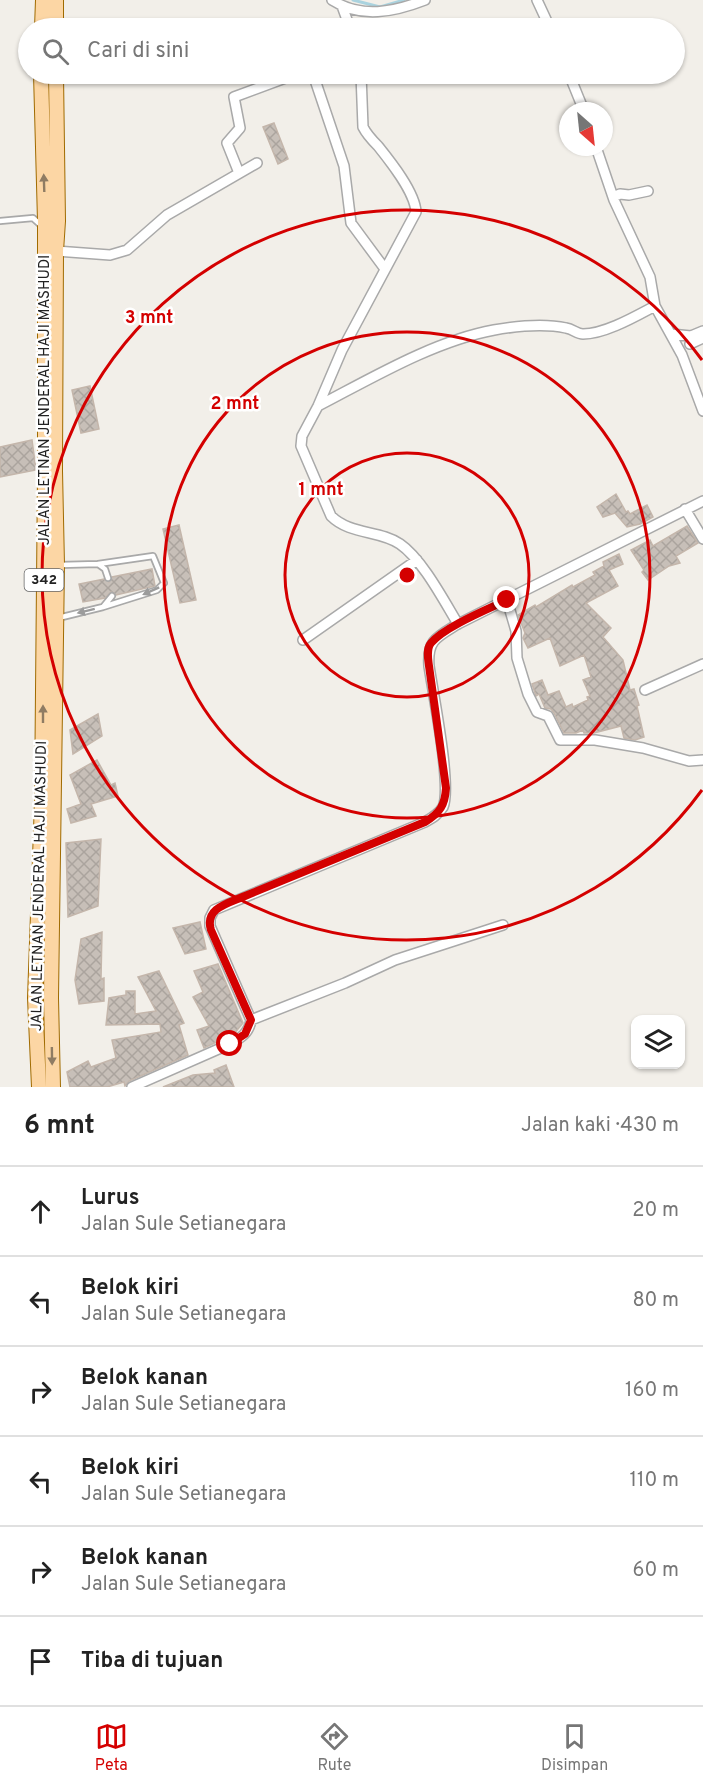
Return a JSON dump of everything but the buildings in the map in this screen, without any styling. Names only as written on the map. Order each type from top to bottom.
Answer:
[{"type":"main road","points":[[42,18],[43,0]]},
{"type":"main road","points":[[56,0],[56,18]]},
{"type":"main road","name":"JALAN LETNAN JENDERAL HAJI MASHUDI","points":[[42,84],[49,223],[56,251],[57,565],[51,998],[53,1087]]},
{"type":"main road","name":"JALAN LETNAN JENDERAL HAJI MASHUDI","points":[[39,1087],[35,998],[42,801],[49,223],[56,84]]},
{"type":"main road","points":[[35,998],[51,998]]},
{"type":"street","points":[[332,0],[342,6],[366,11],[391,12],[425,0]]},
{"type":"street","points":[[537,0],[545,18]]},
{"type":"street","points":[[342,6],[346,18]]},
{"type":"street","points":[[239,173],[227,145],[228,140],[240,128],[234,97],[269,84]]},
{"type":"street","points":[[316,84],[344,166],[351,223],[384,269]]},
{"type":"street","points":[[361,84],[363,127],[396,170],[416,209],[403,238],[384,269],[342,350],[318,406],[302,436],[301,446],[331,516],[344,526],[395,541],[417,560],[458,624]]},
{"type":"street","points":[[573,84],[580,102]]},
{"type":"street","points":[[599,156],[613,197],[650,277],[655,306],[682,355],[703,411]]},
{"type":"street","points":[[56,251],[119,254],[127,250],[167,214],[257,163]]},
{"type":"street","points":[[613,197],[648,190]]},
{"type":"street","points":[[318,406],[383,372],[453,341],[477,334],[534,325],[567,328],[584,334],[604,330],[655,306]]},
{"type":"street","points":[[671,334],[691,336],[703,331]]},
{"type":"street","points":[[690,344],[703,338]]},
{"type":"street","points":[[132,1087],[237,1040],[248,1030],[251,1020],[211,930],[209,921],[211,914],[217,908],[425,822],[439,813],[444,805],[446,788],[428,652],[431,643],[458,624],[703,501]]},
{"type":"street","points":[[685,509],[703,539]]},
{"type":"street","points":[[303,640],[417,560]]},
{"type":"street","points":[[507,600],[516,631],[517,658],[528,694],[537,712],[548,716],[560,740],[595,740],[643,748],[690,761],[703,760]]},
{"type":"street","points":[[645,690],[703,664]]},
{"type":"street","points":[[251,1020],[335,987],[395,960],[503,925]]},
{"type":"lane","points":[[0,221],[33,218],[49,223]]},
{"type":"lane","points":[[56,619],[158,590],[164,583],[153,556],[98,564],[57,565]]},
{"type":"lane","points":[[98,564],[105,568],[108,578]]},
{"type":"lane","points":[[103,607],[112,596]]},
{"type":"waterway","points":[[353,0],[380,7],[404,0]]},
{"type":"route","points":[[230,1044],[245,1034],[251,1020],[211,930],[209,921],[211,914],[217,908],[425,822],[439,813],[444,805],[446,788],[429,666],[429,648],[431,643],[458,624],[507,600]]}]
